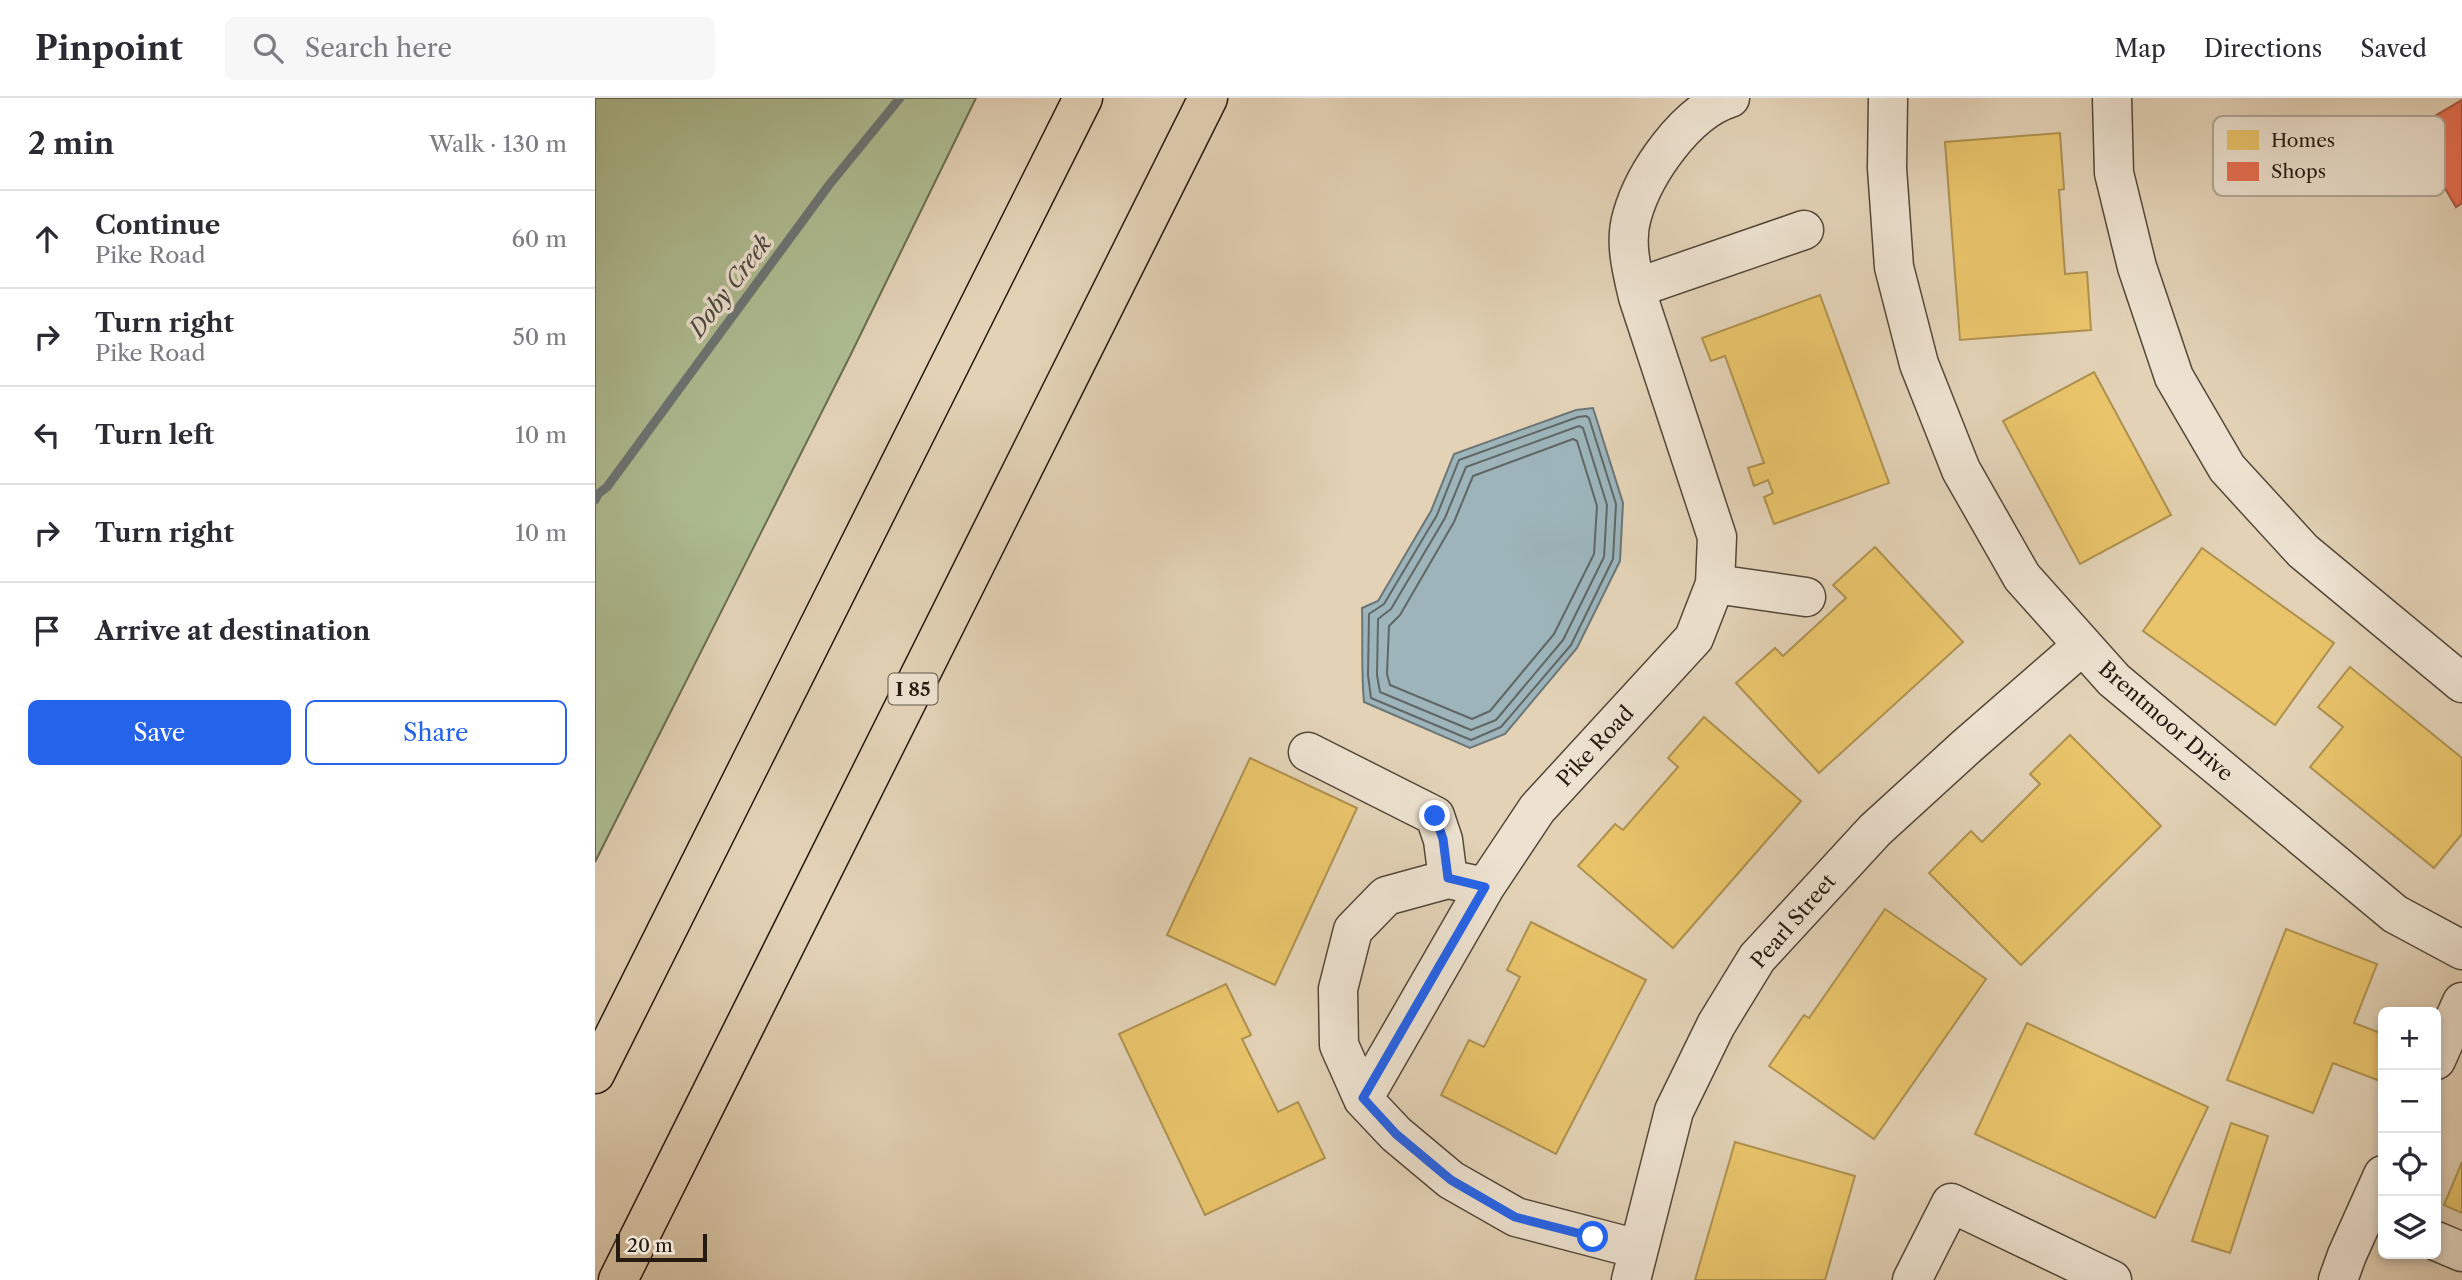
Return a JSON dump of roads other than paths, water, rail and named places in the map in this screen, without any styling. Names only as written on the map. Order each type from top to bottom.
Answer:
[{"type":"highway","points":[[595,1074],[1083,98]]},
{"type":"highway","name":"I 85","points":[[618,1280],[1208,98]]},
{"type":"street","name":"Pike Road","points":[[1363,1098],[1485,887],[1537,809],[1693,638],[1714,584],[1717,537],[1629,261],[1631,218],[1650,172],[1681,133],[1716,102],[1730,98]]},
{"type":"street","name":"Brentmoor Drive","points":[[1888,98],[1887,168],[1894,267],[1919,364],[1961,470],[2022,577],[2114,680],[2395,914],[2462,950]]},
{"type":"street","points":[[2112,98],[2114,173],[2137,267],[2174,377],[2228,468],[2303,551],[2462,683]]},
{"type":"street","points":[[1636,288],[1804,230]]},
{"type":"street","points":[[1714,584],[1807,597]]},
{"type":"street","name":"Pearl Street","points":[[1635,1264],[1674,1111],[1716,1025],[1757,958],[1875,830],[2083,645]]},
{"type":"street","points":[[1308,752],[1435,816],[1443,839],[1448,878]]},
{"type":"street","points":[[1485,887],[1448,878],[1386,896],[1353,930],[1338,989],[1339,1045],[1363,1098],[1396,1134],[1451,1180],[1515,1217],[1635,1264]]},
{"type":"street","points":[[2441,1049],[2462,1002]]},
{"type":"street","points":[[2338,1280],[2347,1255],[2375,1214],[2379,1196]]},
{"type":"street","points":[[1918,1278],[1951,1203],[2112,1280]]},
{"type":"street","points":[[2441,1243],[2462,1252]]},
{"type":"water","points":[[1593,408],[1623,503],[1620,561],[1577,648],[1505,734],[1470,748],[1364,702],[1362,608],[1378,601],[1431,511],[1454,454],[1576,410]]},
{"type":"waterway","name":"Doby Creek","points":[[595,500],[829,185],[900,98]]}]
